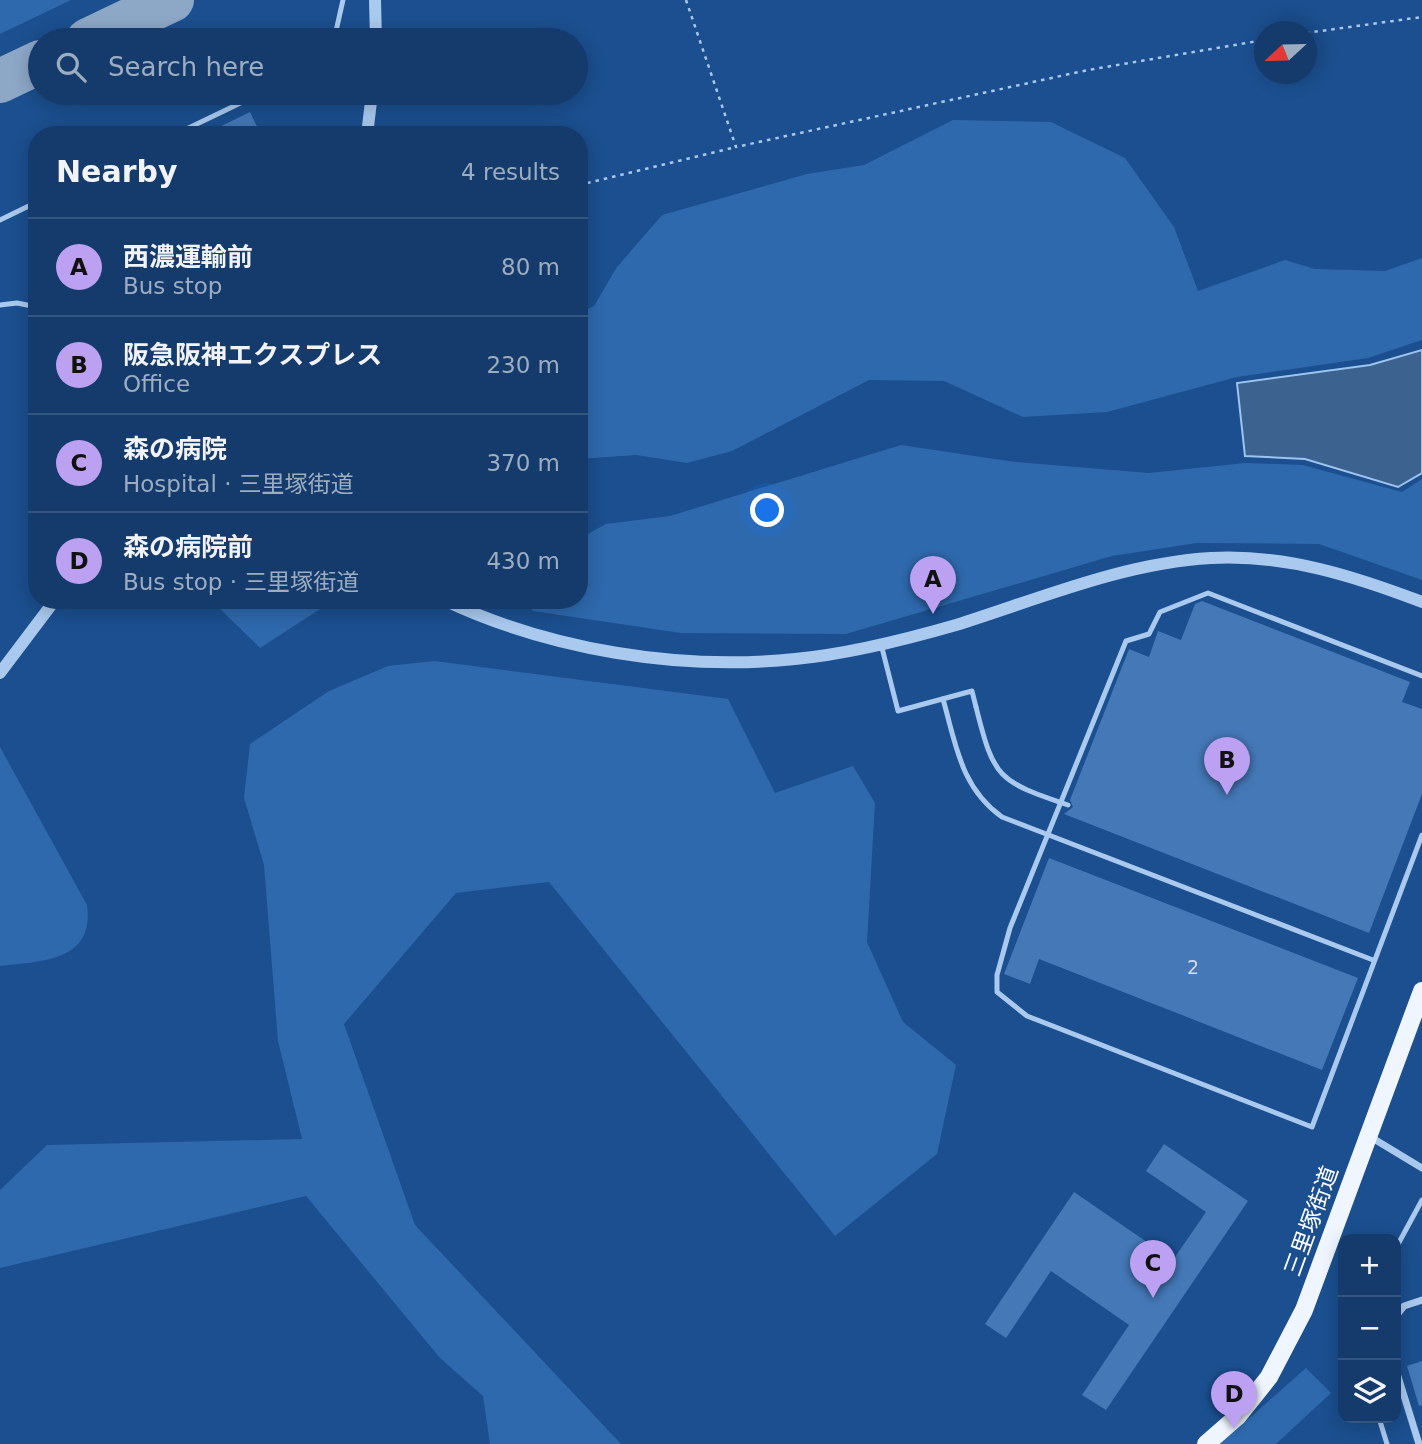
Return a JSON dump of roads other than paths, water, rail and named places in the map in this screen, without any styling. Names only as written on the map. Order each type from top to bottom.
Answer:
[{"type":"main road","name":"三里塚街道","points":[[1206,1444],[1238,1416],[1269,1377],[1304,1310],[1422,991]]},
{"type":"street","points":[[375,0],[376,28]]},
{"type":"street","points":[[368,126],[371,105]]},
{"type":"street","points":[[468,609],[524,630],[610,652],[750,663],[796,659],[881,644],[1131,571],[1212,558],[1294,563],[1348,575],[1422,602]]},
{"type":"street","points":[[0,673],[48,609]]},
{"type":"street","points":[[1369,1135],[1422,1168]]},
{"type":"street","points":[[1401,1310],[1404,1306],[1422,1300]]},
{"type":"street","points":[[1401,1386],[1419,1444]]},
{"type":"lane","points":[[337,28],[343,0]]},
{"type":"lane","points":[[193,126],[236,105]]},
{"type":"lane","points":[[0,220],[28,206]]},
{"type":"lane","points":[[0,305],[17,303],[28,305]]},
{"type":"lane","points":[[1422,676],[1208,593],[1160,612],[1149,634],[1126,641],[1045,835],[1010,928],[997,975],[997,992],[1027,1016],[1312,1127],[1422,835]]},
{"type":"lane","points":[[881,644],[898,711],[972,691],[987,752],[997,771],[1023,790],[1068,804]]},
{"type":"lane","points":[[943,699],[962,768],[981,802],[1002,817],[1373,960]]},
{"type":"lane","points":[[1401,1239],[1422,1200]]},
{"type":"lane","points":[[1381,1423],[1387,1444]]},
{"type":"place","name":"西濃運輸前","points":[[933,614]]},
{"type":"place","name":"阪急阪神エクスプレス","points":[[1227,795]]},
{"type":"place","name":"森の病院","points":[[1153,1298]]},
{"type":"place","name":"森の病院前","points":[[1234,1429]]}]
